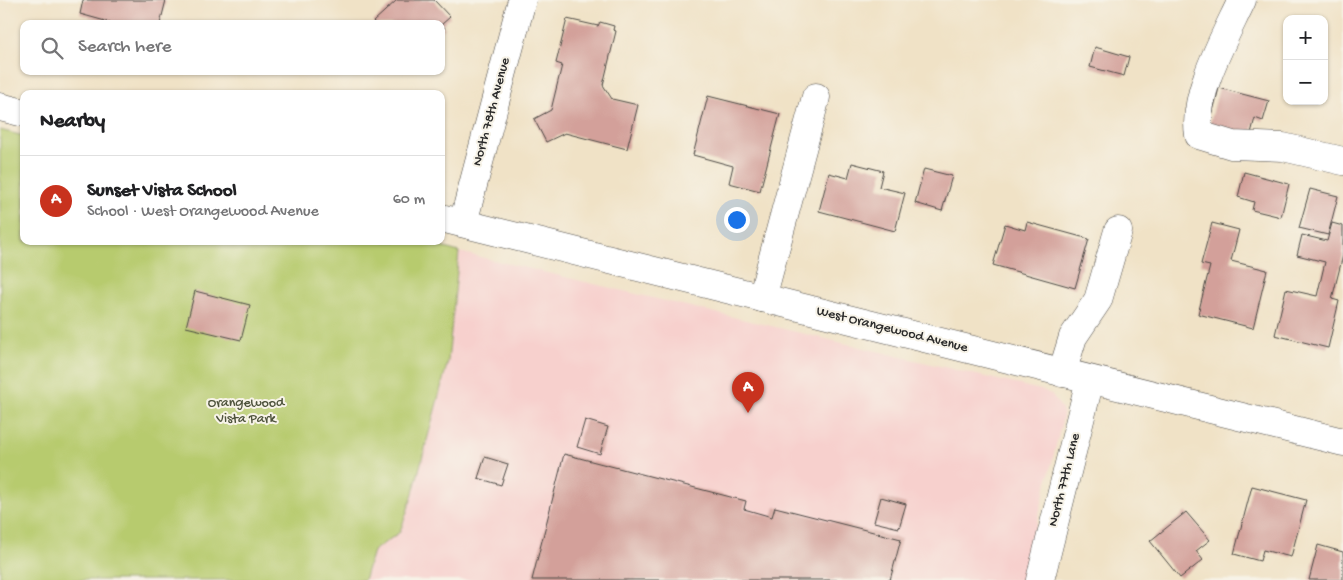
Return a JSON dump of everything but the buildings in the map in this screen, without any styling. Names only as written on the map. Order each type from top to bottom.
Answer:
[{"type":"street","name":"North 78th Avenue","points":[[452,221],[522,0]]},
{"type":"street","points":[[1242,0],[1203,87],[1197,122],[1199,135],[1232,145],[1283,147],[1343,161]]},
{"type":"street","points":[[762,298],[816,97]]},
{"type":"street","points":[[0,106],[20,112]]},
{"type":"street","name":"West Orangewood Avenue","points":[[452,221],[1343,442]]},
{"type":"street","points":[[1062,373],[1074,337],[1098,300],[1118,231]]},
{"type":"street","name":"North 77th Lane","points":[[1040,580],[1090,380]]},
{"type":"shaded area","points":[[459,252],[1045,391],[1052,395],[1062,409],[1063,417],[1023,580],[364,580],[373,551],[400,532],[412,497],[448,361]]},
{"type":"green space","name":"Orangewood Vista Park","points":[[0,130],[20,135],[20,245],[434,245],[459,252],[448,361],[412,497],[400,532],[373,551],[364,580],[0,580]]},
{"type":"place","name":"Sunset Vista School","points":[[748,413]]}]
